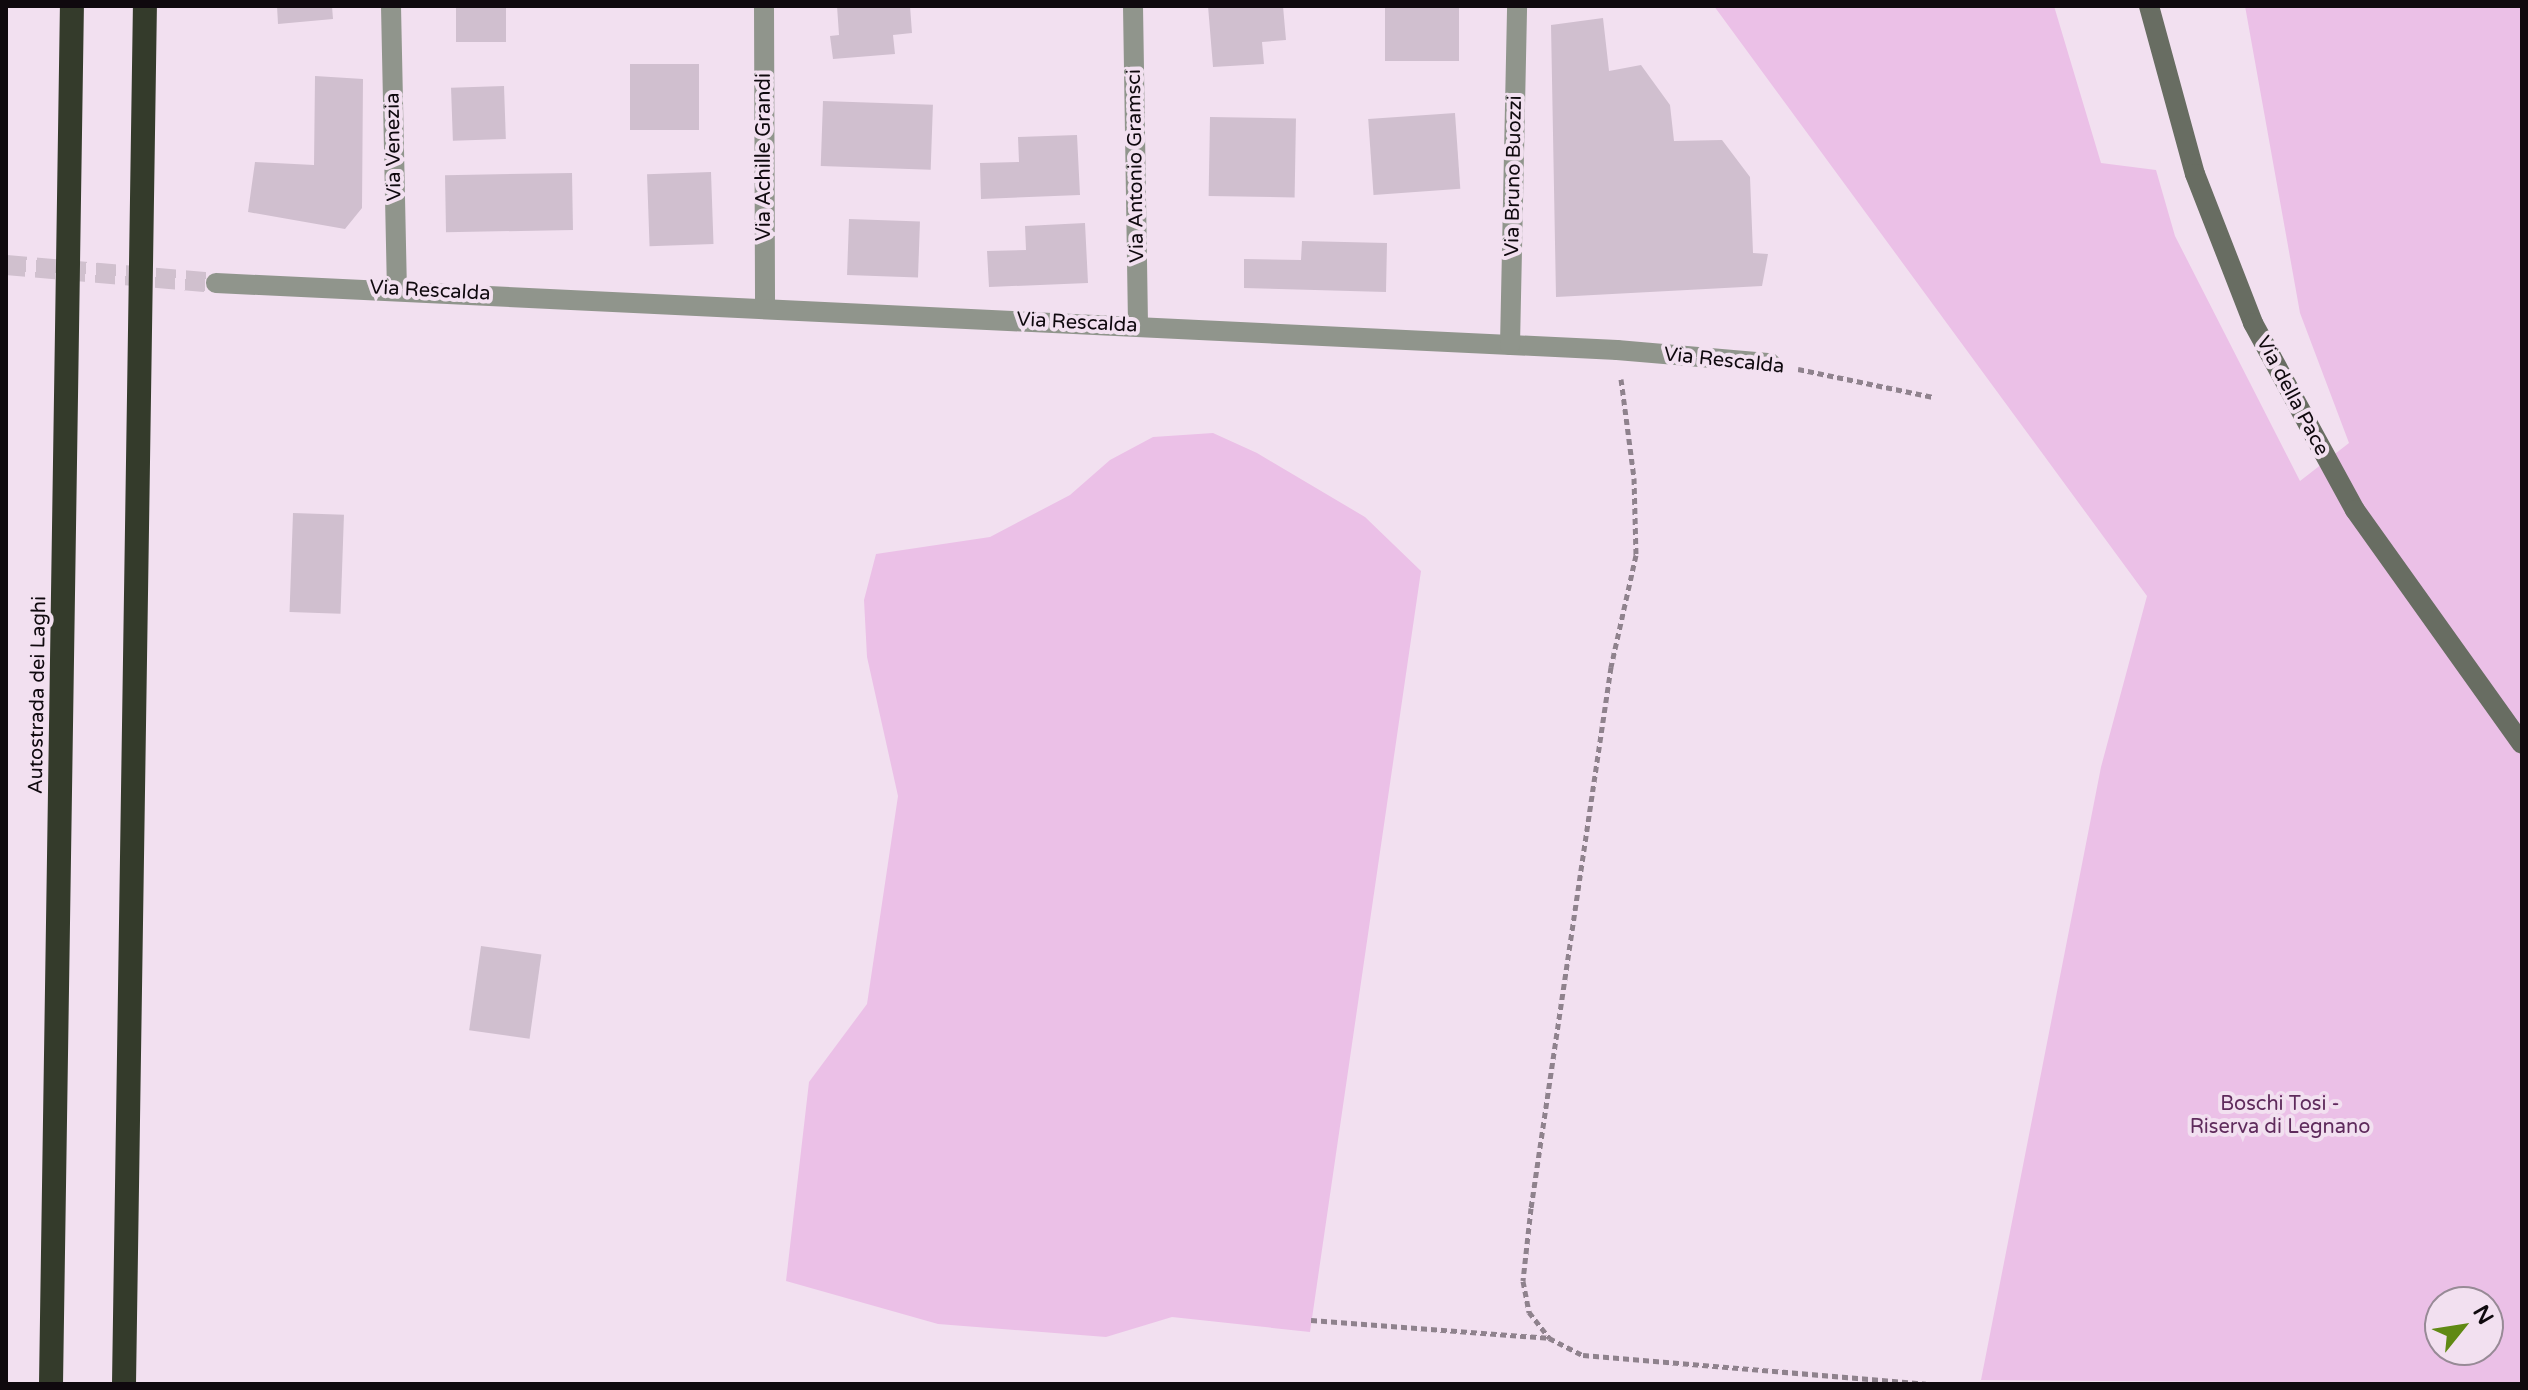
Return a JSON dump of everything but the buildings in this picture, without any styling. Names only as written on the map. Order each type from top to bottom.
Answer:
[{"type":"highway","name":"Autostrada dei Laghi","points":[[51,1384],[72,6]]},
{"type":"highway","points":[[124,1384],[145,6]]},
{"type":"main road","name":"Via della Pace","points":[[2149,6],[2212,226],[2265,348],[2355,510],[2522,744]]},
{"type":"street","name":"Via Venezia","points":[[391,6],[397,289]]},
{"type":"street","name":"Via Achille Grandi","points":[[764,6],[765,307]]},
{"type":"street","name":"Via Antonio Gramsci","points":[[1133,6],[1138,326]]},
{"type":"street","name":"Via Bruno Buozzi","points":[[1510,345],[1517,6]]},
{"type":"street","name":"Via Rescalda","points":[[216,283],[397,289],[1617,350],[1770,363]]},
{"type":"path","points":[[1549,1338],[1529,1312],[1525,1267],[1593,778],[1636,555],[1634,478],[1617,350]]},
{"type":"path","name":"Via Rescalda","points":[[1770,363],[1933,397]]},
{"type":"path","points":[[1311,1320],[1549,1338],[1583,1355],[1926,1384]]},
{"type":"green space","name":"Boschi Tosi - Riserva di Legnano","points":[[1714,6],[2054,6],[2101,163],[2156,170],[2175,236],[2300,481],[2349,443],[2300,313],[2245,6],[2522,6],[2522,1384],[1981,1380],[2101,767],[2147,596]]},
{"type":"green space","points":[[1213,433],[1257,453],[1365,517],[1421,571],[1310,1332],[1172,1317],[1106,1337],[938,1324],[786,1281],[809,1082],[867,1004],[898,796],[867,657],[864,600],[876,554],[990,537],[1070,495],[1110,460],[1153,437]]},
{"type":"tunnel","points":[[6,265],[216,283]]}]
